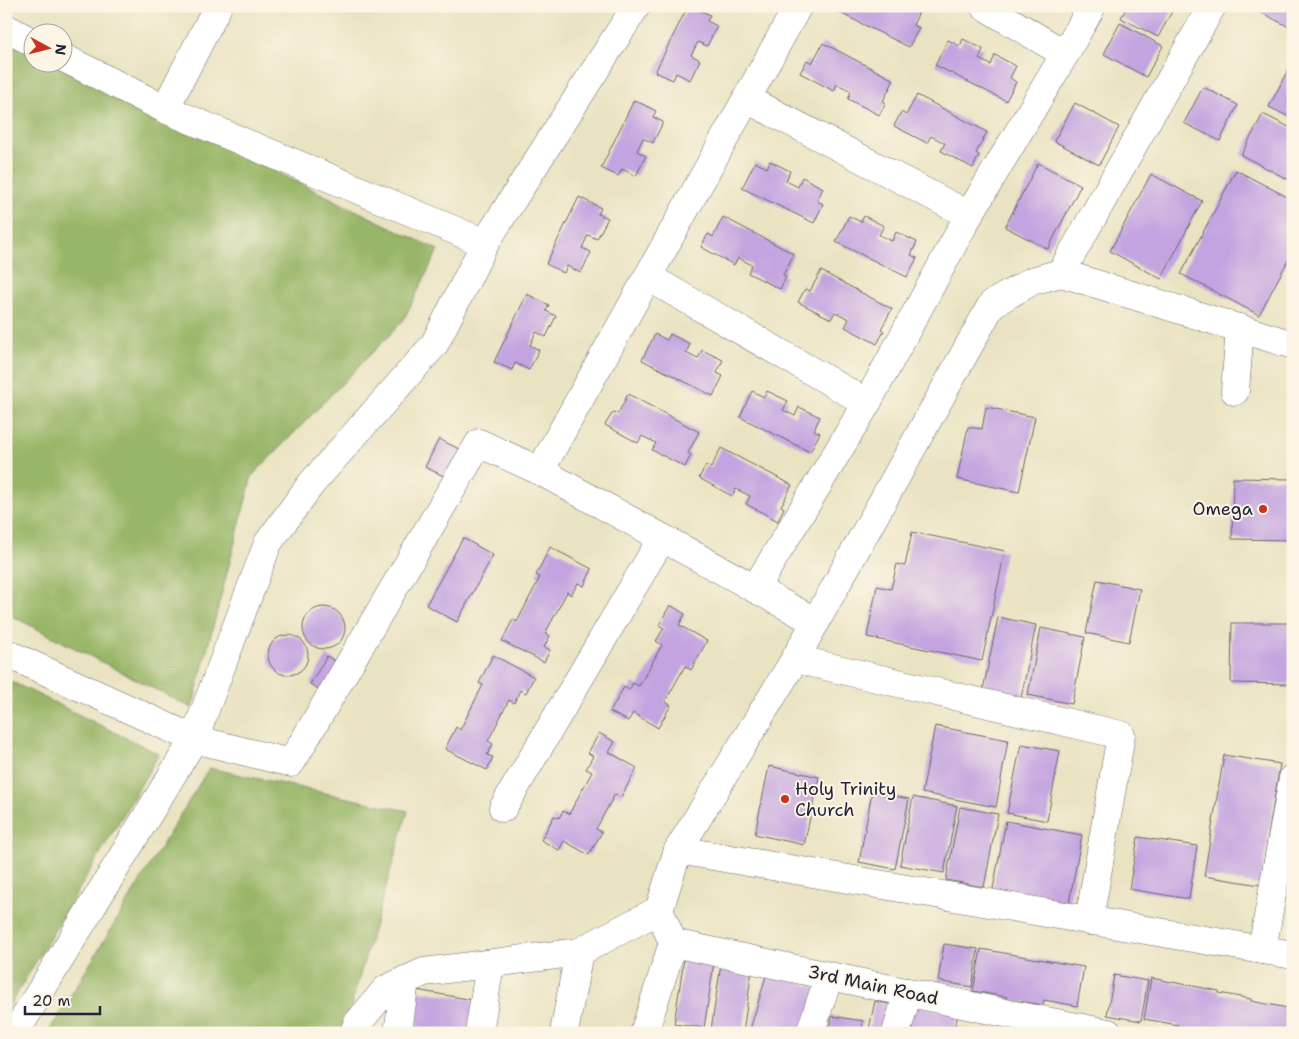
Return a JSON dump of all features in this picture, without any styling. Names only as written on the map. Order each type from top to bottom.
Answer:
[{"type":"street","points":[[165,109],[218,6]]},
{"type":"street","points":[[15,1033],[194,739],[268,543],[310,484],[434,345],[485,243],[636,6]]},
{"type":"street","points":[[540,471],[798,6]]},
{"type":"street","points":[[984,6],[1065,54]]},
{"type":"street","points":[[755,588],[867,403],[968,215],[1092,6]]},
{"type":"street","points":[[1061,273],[1212,6]]},
{"type":"street","points":[[6,28],[22,37]]},
{"type":"street","points":[[72,62],[165,109],[485,243]]},
{"type":"street","points":[[747,99],[968,215]]},
{"type":"street","points":[[644,1033],[672,943],[659,910],[678,850],[795,659],[992,304],[1032,281],[1061,273],[1240,328],[1289,336]]},
{"type":"street","points":[[648,277],[867,403]]},
{"type":"street","points":[[1236,391],[1240,328]]},
{"type":"street","points":[[6,653],[194,739],[291,763],[479,443],[540,471],[816,622]]},
{"type":"street","points":[[503,808],[662,538]]},
{"type":"street","points":[[795,659],[1121,735],[1089,921]]},
{"type":"street","points":[[1262,950],[1293,778]]},
{"type":"street","points":[[678,850],[1293,955]]},
{"type":"street","points":[[354,1033],[358,1024],[386,989],[424,972],[579,952],[659,910]]},
{"type":"street","name":"3rd Main Road","points":[[672,943],[908,992],[996,1022],[1108,1033]]},
{"type":"street","points":[[564,1033],[579,952]]},
{"type":"street","points":[[479,1033],[490,964]]},
{"type":"street","points":[[810,1033],[829,976]]},
{"type":"street","points":[[398,1033],[405,980]]},
{"type":"street","points":[[896,1033],[908,992]]},
{"type":"green space","points":[[6,42],[22,49],[22,72],[69,72],[438,250],[403,321],[252,476],[192,708],[6,613]]},
{"type":"green space","points":[[6,679],[159,754],[6,1012]]},
{"type":"green space","points":[[209,768],[408,811],[343,1033],[48,1033]]},
{"type":"building","points":[[688,6],[692,6],[710,15],[707,21],[717,26],[707,46],[698,42],[691,55],[700,60],[690,80],[676,73],[673,80],[655,72]]},
{"type":"building","points":[[841,6],[884,6],[893,11],[896,6],[907,6],[919,12],[913,25],[919,28],[909,47],[838,12]]},
{"type":"building","points":[[1127,6],[1175,6],[1158,37],[1121,18]]},
{"type":"building","points":[[1249,6],[1293,6],[1293,29]]},
{"type":"building","points":[[1120,23],[1163,46],[1146,77],[1104,54]]},
{"type":"building","points":[[963,39],[983,49],[979,59],[991,65],[995,55],[1016,66],[1010,78],[1016,82],[1006,101],[935,65],[948,40],[960,46]]},
{"type":"building","points":[[823,43],[894,80],[883,101],[886,103],[879,115],[848,99],[851,91],[837,84],[834,91],[800,73],[807,60],[812,63]]},
{"type":"building","points":[[1289,68],[1293,70],[1293,119],[1269,107]]},
{"type":"building","points":[[1203,87],[1238,105],[1220,141],[1184,123]]},
{"type":"building","points":[[917,95],[987,132],[976,153],[979,155],[973,168],[941,151],[945,143],[931,136],[927,143],[894,126],[901,112],[906,115]]},
{"type":"building","points":[[634,100],[656,111],[653,117],[663,122],[653,143],[643,138],[637,151],[646,156],[636,176],[622,169],[618,176],[601,168]]},
{"type":"building","points":[[1075,103],[1119,127],[1099,165],[1054,141]]},
{"type":"building","points":[[1263,114],[1293,129],[1293,182],[1241,155]]},
{"type":"building","points":[[770,161],[790,171],[786,181],[798,187],[802,177],[823,188],[817,201],[823,204],[814,223],[742,188],[755,162],[767,168]]},
{"type":"building","points":[[1038,163],[1081,185],[1048,249],[1005,227]]},
{"type":"building","points":[[1236,170],[1293,200],[1293,251],[1259,315],[1181,274]]},
{"type":"building","points":[[1151,174],[1202,201],[1161,279],[1110,251]]},
{"type":"building","points":[[579,197],[601,208],[598,214],[608,218],[597,239],[588,235],[582,248],[591,252],[581,273],[567,266],[564,273],[546,264]]},
{"type":"building","points":[[849,216],[861,222],[864,216],[884,226],[879,235],[892,241],[896,232],[917,242],[911,255],[917,258],[907,277],[836,242]]},
{"type":"building","points":[[723,217],[794,254],[783,275],[786,277],[780,289],[748,273],[752,265],[738,258],[734,265],[701,247],[708,234],[713,237]]},
{"type":"building","points":[[821,271],[892,309],[881,329],[884,331],[877,344],[845,327],[849,319],[835,312],[831,319],[798,302],[805,289],[810,291]]},
{"type":"building","points":[[527,294],[549,305],[546,311],[556,316],[546,337],[536,332],[530,345],[539,350],[529,370],[515,363],[512,370],[494,362]]},
{"type":"building","points":[[655,334],[667,340],[670,334],[690,344],[686,353],[698,359],[702,350],[723,360],[717,373],[723,376],[713,396],[642,360]]},
{"type":"building","points":[[752,391],[764,397],[767,391],[788,401],[783,410],[795,416],[799,407],[820,417],[814,430],[820,433],[810,452],[740,417]]},
{"type":"building","points":[[628,394],[699,432],[688,453],[691,455],[685,467],[652,450],[656,443],[642,436],[638,443],[605,425],[613,412],[618,414]]},
{"type":"building","points":[[986,407],[1035,417],[1019,492],[957,479],[968,427],[982,429]]},
{"type":"building","points":[[439,439],[467,453],[454,481],[425,467]]},
{"type":"building","points":[[721,448],[792,485],[781,506],[784,508],[778,521],[746,504],[750,496],[736,489],[732,496],[699,478],[706,465],[711,468]]},
{"type":"building","name":"Omega","points":[[1233,478],[1293,479],[1293,540],[1232,539]]},
{"type":"building","points":[[912,532],[1005,551],[982,661],[867,637],[877,586],[891,589],[897,564],[905,566]]},
{"type":"building","points":[[463,538],[493,555],[457,622],[426,605]]},
{"type":"building","points":[[550,547],[592,569],[584,586],[578,583],[571,595],[567,592],[545,634],[550,636],[544,647],[550,650],[544,662],[502,641],[513,619],[517,622],[540,577],[536,575]]},
{"type":"building","points":[[1097,580],[1140,589],[1129,642],[1086,633]]},
{"type":"building","points":[[670,605],[685,614],[679,625],[707,641],[691,670],[685,666],[665,702],[671,705],[658,728],[633,713],[628,721],[610,712],[624,687],[629,690],[633,683],[639,686],[662,645],[656,641],[664,628],[659,625]]},
{"type":"building","points":[[324,607],[339,613],[345,628],[339,643],[324,649],[309,643],[303,628],[309,613]]},
{"type":"building","points":[[998,617],[1036,625],[1021,698],[983,690]]},
{"type":"building","points":[[1232,623],[1293,623],[1293,684],[1231,683]]},
{"type":"building","points":[[1041,628],[1085,637],[1072,704],[1028,695]]},
{"type":"building","points":[[284,635],[292,635],[299,638],[305,644],[308,655],[305,666],[299,672],[292,675],[284,675],[277,672],[271,666],[268,659],[268,651],[271,644],[277,638]]},
{"type":"building","points":[[493,655],[534,677],[526,693],[520,690],[514,703],[509,700],[488,741],[493,744],[487,755],[493,757],[487,770],[445,749],[456,727],[460,730],[483,685],[479,683]]},
{"type":"building","points":[[327,656],[344,667],[328,695],[310,684]]},
{"type":"building","points":[[935,726],[1008,740],[996,807],[922,793]]},
{"type":"building","points":[[599,733],[615,742],[609,752],[637,768],[621,797],[615,794],[596,829],[602,832],[589,855],[564,841],[559,850],[541,840],[554,816],[559,818],[563,811],[569,814],[592,772],[586,769],[593,756],[588,753]]},
{"type":"building","points":[[1021,744],[1060,751],[1047,821],[1007,813]]},
{"type":"building","points":[[1224,755],[1280,764],[1260,885],[1204,876]]},
{"type":"building","points":[[769,766],[819,777],[804,845],[755,834]]},
{"type":"building","points":[[872,792],[909,799],[895,869],[859,862]]},
{"type":"building","points":[[913,797],[957,806],[944,873],[900,865]]},
{"type":"building","points":[[960,807],[998,814],[984,887],[946,880]]},
{"type":"building","points":[[1006,821],[1082,835],[1068,908],[992,894]]},
{"type":"building","points":[[1138,837],[1197,846],[1189,899],[1129,889]]},
{"type":"building","points":[[944,944],[978,949],[972,987],[938,981]]},
{"type":"building","points":[[981,949],[1084,967],[1077,1006],[1044,1000],[1043,1005],[973,991]]},
{"type":"building","points":[[685,952],[715,956],[704,1028],[674,1024]]},
{"type":"building","points":[[721,964],[752,969],[743,1033],[711,1030]]},
{"type":"building","points":[[767,973],[817,988],[803,1033],[749,1033]]},
{"type":"building","points":[[1114,975],[1148,981],[1141,1021],[1107,1015]]},
{"type":"building","points":[[1151,978],[1219,991],[1219,993],[1251,999],[1251,1001],[1293,1009],[1293,1033],[1197,1033],[1178,1029],[1178,1025],[1144,1019]]},
{"type":"building","points":[[410,989],[479,1001],[473,1033],[403,1033]]},
{"type":"building","points":[[875,1001],[897,1006],[890,1033],[868,1033]]},
{"type":"building","points":[[911,1004],[958,1015],[955,1026],[969,1030],[968,1033],[929,1033],[905,1027]]},
{"type":"building","points":[[832,1016],[863,1021],[861,1033],[829,1033]]},
{"type":"place","name":"Omega","points":[[1263,509]]},
{"type":"place","name":"Holy Trinity Church","points":[[785,799]]}]
